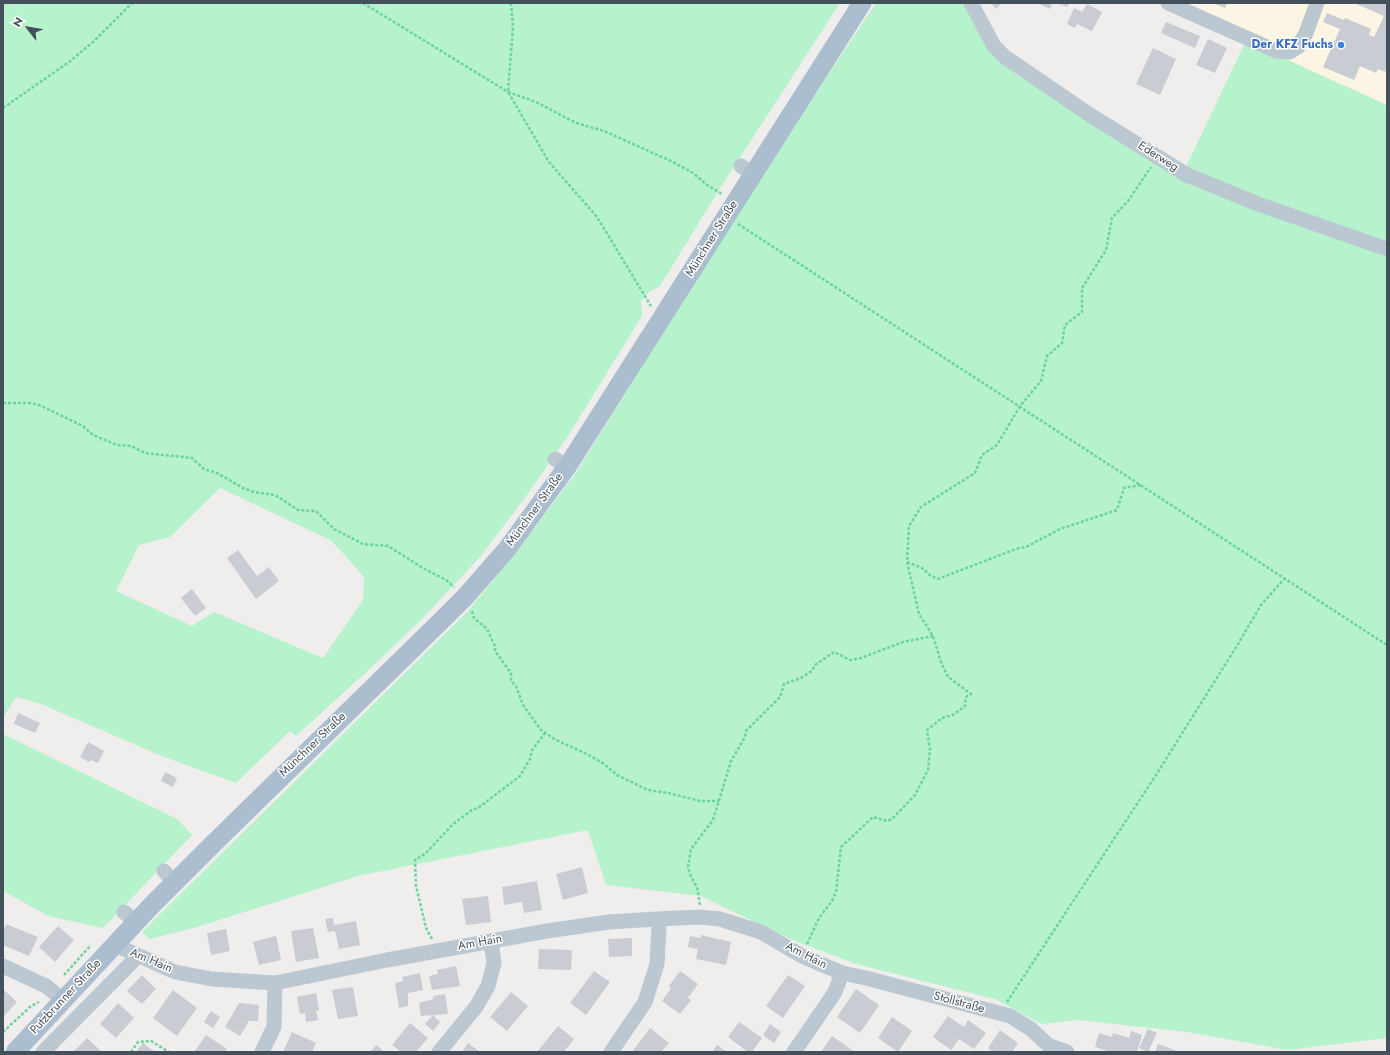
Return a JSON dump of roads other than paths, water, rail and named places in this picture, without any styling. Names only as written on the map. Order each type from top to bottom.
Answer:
[{"type":"main road","name":"Münchner Straße","points":[[116,943],[130,917],[151,906],[169,877],[458,590],[524,515],[561,463],[747,170],[862,3]]},
{"type":"main road","name":"Putzbrunner Straße","points":[[15,1052],[116,943]]},
{"type":"street","name":"Ederweg","points":[[970,3],[994,46],[1005,57],[1084,110],[1187,175],[1258,204],[1387,249]]},
{"type":"street","points":[[1168,3],[1276,51],[1290,52],[1298,47],[1306,33],[1317,3]]},
{"type":"street","name":"Am Hain","points":[[116,943],[138,956],[175,972],[212,979],[274,983],[491,941],[609,922],[700,917],[720,919],[762,932],[802,956],[842,973]]},
{"type":"street","points":[[611,1052],[645,1002],[657,964],[660,927],[657,919]]},
{"type":"street","points":[[438,1052],[476,1007],[488,986],[494,963],[491,941]]},
{"type":"street","name":"Putzbrunner Straße","points":[[43,1052],[138,956]]},
{"type":"street","points":[[3,966],[46,986],[63,1000]]},
{"type":"street","points":[[794,1052],[835,992],[842,973]]},
{"type":"street","name":"Stollstraße","points":[[842,973],[1010,1016],[1031,1029],[1045,1048],[1067,1052]]},
{"type":"street","points":[[262,1052],[274,1027],[274,983]]},
{"type":"place","name":"Der KFZ Fuchs","points":[[1341,45]]}]
